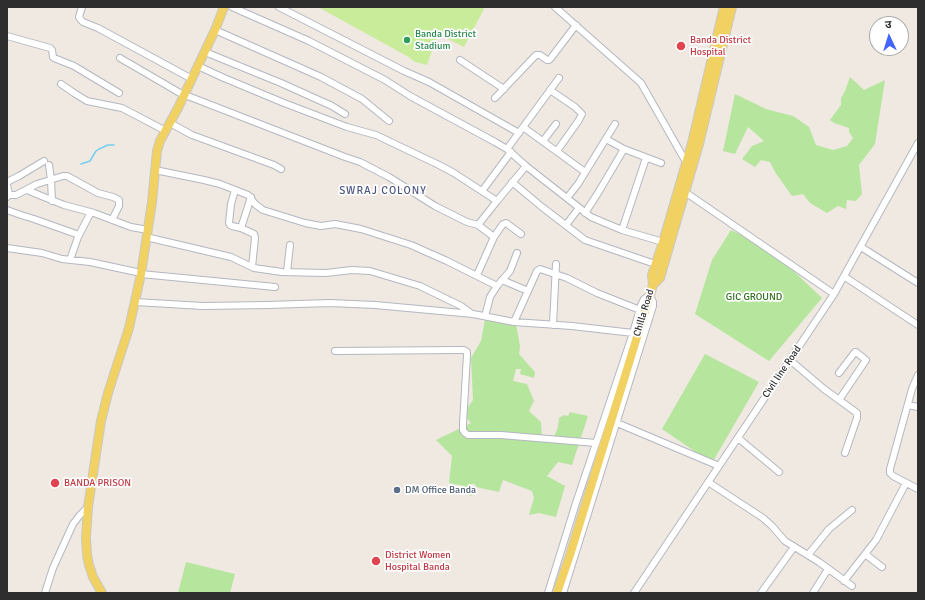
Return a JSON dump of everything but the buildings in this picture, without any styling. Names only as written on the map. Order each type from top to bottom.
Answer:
[{"type":"main road","points":[[102,593],[93,577],[86,555],[88,507],[101,421],[110,385],[129,328],[141,273],[152,202],[158,147],[205,52],[224,7]]},
{"type":"main road","name":"Chilla Road","points":[[557,593],[573,548],[642,311],[653,286],[652,275],[655,264],[682,190],[686,162],[692,143],[724,7]]},
{"type":"main road","points":[[653,286],[660,278],[682,190],[699,144],[732,7]]},
{"type":"street","points":[[82,7],[79,17],[83,22],[98,28],[192,79]]},
{"type":"street","points":[[232,7],[309,41],[385,80],[410,96],[509,150],[526,166],[585,213],[622,230],[663,242]]},
{"type":"street","points":[[279,7],[543,141],[585,172]]},
{"type":"street","points":[[555,7],[641,83],[686,162]]},
{"type":"street","points":[[495,98],[536,55],[540,55],[547,60],[550,60],[576,25]]},
{"type":"street","points":[[215,30],[327,80],[362,99],[389,121]]},
{"type":"street","points":[[7,36],[50,48],[54,58],[74,66],[119,93]]},
{"type":"street","points":[[205,52],[281,83],[332,106],[345,114]]},
{"type":"street","points":[[120,58],[184,95],[360,162],[440,208],[478,226],[494,237]]},
{"type":"street","points":[[460,60],[504,89]]},
{"type":"street","points":[[198,66],[284,103],[347,127],[376,135],[454,172],[497,201]]},
{"type":"street","points":[[482,191],[521,130],[559,78]]},
{"type":"street","points":[[61,84],[87,101],[122,108],[166,131]]},
{"type":"street","points":[[550,90],[576,107],[582,114],[557,151]]},
{"type":"street","points":[[170,123],[192,134],[281,169]]},
{"type":"street","points":[[543,141],[556,124]]},
{"type":"street","points":[[566,198],[578,184],[615,124]]},
{"type":"street","points":[[606,138],[624,149],[661,163]]},
{"type":"street","name":"Civil line Road","points":[[634,593],[834,294],[918,143]]},
{"type":"street","points":[[585,213],[624,149]]},
{"type":"street","points":[[622,230],[646,158]]},
{"type":"street","points":[[7,182],[46,163],[51,180],[52,201]]},
{"type":"street","points":[[478,226],[526,166]]},
{"type":"street","points":[[155,170],[220,184],[248,195],[258,207],[263,210],[305,223],[316,225],[335,224],[361,229],[411,245],[477,275],[497,286]]},
{"type":"street","points":[[7,186],[8,196],[16,195],[38,184],[67,176],[98,193],[117,198],[119,200],[119,206],[112,220]]},
{"type":"street","points":[[512,182],[584,240],[655,264]]},
{"type":"street","points":[[27,190],[52,201],[91,212],[147,233],[231,257],[252,267],[282,272],[326,273],[352,270],[370,271],[420,286],[461,306],[473,314]]},
{"type":"street","points":[[235,190],[230,204],[229,223],[232,226],[252,232],[255,236],[252,267]]},
{"type":"street","points":[[682,190],[834,294]]},
{"type":"street","points":[[241,228],[251,197]]},
{"type":"street","points":[[566,225],[579,208]]},
{"type":"street","points":[[7,210],[79,235]]},
{"type":"street","points":[[70,260],[79,235],[91,212]]},
{"type":"street","points":[[477,275],[494,237],[504,223],[521,234]]},
{"type":"street","points":[[287,272],[290,245]]},
{"type":"street","points":[[861,247],[918,283]]},
{"type":"street","points":[[7,248],[42,254],[59,259],[90,262],[141,273],[275,287]]},
{"type":"street","points":[[485,316],[490,297],[510,271],[517,253]]},
{"type":"street","points":[[553,325],[556,264]]},
{"type":"street","points":[[514,322],[538,270],[540,269],[567,278],[597,293],[642,311],[633,333],[596,443],[548,593]]},
{"type":"street","points":[[844,277],[918,325]]},
{"type":"street","points":[[502,280],[528,291]]},
{"type":"street","points":[[562,593],[653,306],[650,295]]},
{"type":"street","points":[[135,302],[203,306],[330,303],[375,305],[473,314],[514,322],[633,333]]},
{"type":"street","points":[[335,351],[464,350],[467,352],[467,355],[462,424],[464,433],[468,435],[501,435],[596,443]]},
{"type":"street","points":[[839,373],[855,352],[866,360],[839,400]]},
{"type":"street","points":[[790,360],[824,389],[857,413],[857,418],[845,453]]},
{"type":"street","points":[[918,375],[912,390],[890,469],[890,473],[893,476],[916,488],[918,480]]},
{"type":"street","points":[[908,405],[918,407]]},
{"type":"street","points":[[617,423],[720,466]]},
{"type":"street","points":[[738,438],[779,472]]},
{"type":"street","points":[[708,482],[763,518],[785,541],[808,555],[852,586]]},
{"type":"street","points":[[844,581],[876,540],[906,483]]},
{"type":"street","points":[[45,593],[53,568],[73,524],[88,507]]},
{"type":"street","points":[[808,555],[829,529],[852,510]]},
{"type":"street","points":[[761,593],[794,547]]},
{"type":"street","points":[[865,554],[882,567]]},
{"type":"street","points":[[813,593],[828,569]]},
{"type":"green space","name":"Banda District Stadium","points":[[318,7],[485,7],[464,47],[438,34],[427,65],[415,62],[407,56]]},
{"type":"green space","points":[[850,77],[864,90],[885,80],[875,144],[859,165],[862,194],[856,201],[847,200],[846,209],[838,206],[827,213],[810,203],[803,194],[792,196],[775,172],[770,162],[761,160],[755,167],[742,159],[752,146],[764,141],[748,127],[735,154],[723,151],[735,94],[766,109],[793,116],[809,127],[816,145],[833,150],[847,146],[853,138],[849,132],[849,128],[834,123],[830,120],[841,105],[841,98]]},
{"type":"green space","name":"GIC GROUND","points":[[731,230],[784,262],[822,298],[769,361],[695,314],[712,260]]},
{"type":"green space","points":[[485,320],[516,324],[520,346],[519,354],[535,372],[534,378],[520,374],[521,369],[516,369],[513,381],[527,384],[534,401],[529,411],[541,422],[542,439],[552,442],[558,427],[559,418],[564,415],[568,416],[570,412],[588,416],[572,465],[558,462],[547,476],[565,486],[556,517],[539,513],[529,515],[534,498],[532,491],[503,480],[499,492],[476,487],[475,484],[471,484],[473,495],[470,496],[464,486],[449,483],[452,456],[436,440],[471,423],[463,414],[473,400],[471,358],[481,341]]},
{"type":"green space","points":[[705,354],[759,382],[712,463],[662,429]]},
{"type":"green space","points":[[186,562],[235,574],[230,593],[178,593]]},
{"type":"waterway","points":[[81,164],[90,161],[99,149],[108,145],[114,145]]},
{"type":"place","name":"Banda District Stadium","points":[[407,40]]},
{"type":"place","name":"Banda District Hospital","points":[[681,46]]},
{"type":"place","name":"BANDA PRISON","points":[[55,483]]},
{"type":"place","name":"DM Office Banda","points":[[397,490]]},
{"type":"place","name":"District Women Hospital Banda","points":[[376,561]]},
{"type":"district","name":"SWRAJ COLONY","points":[[383,191]]}]
